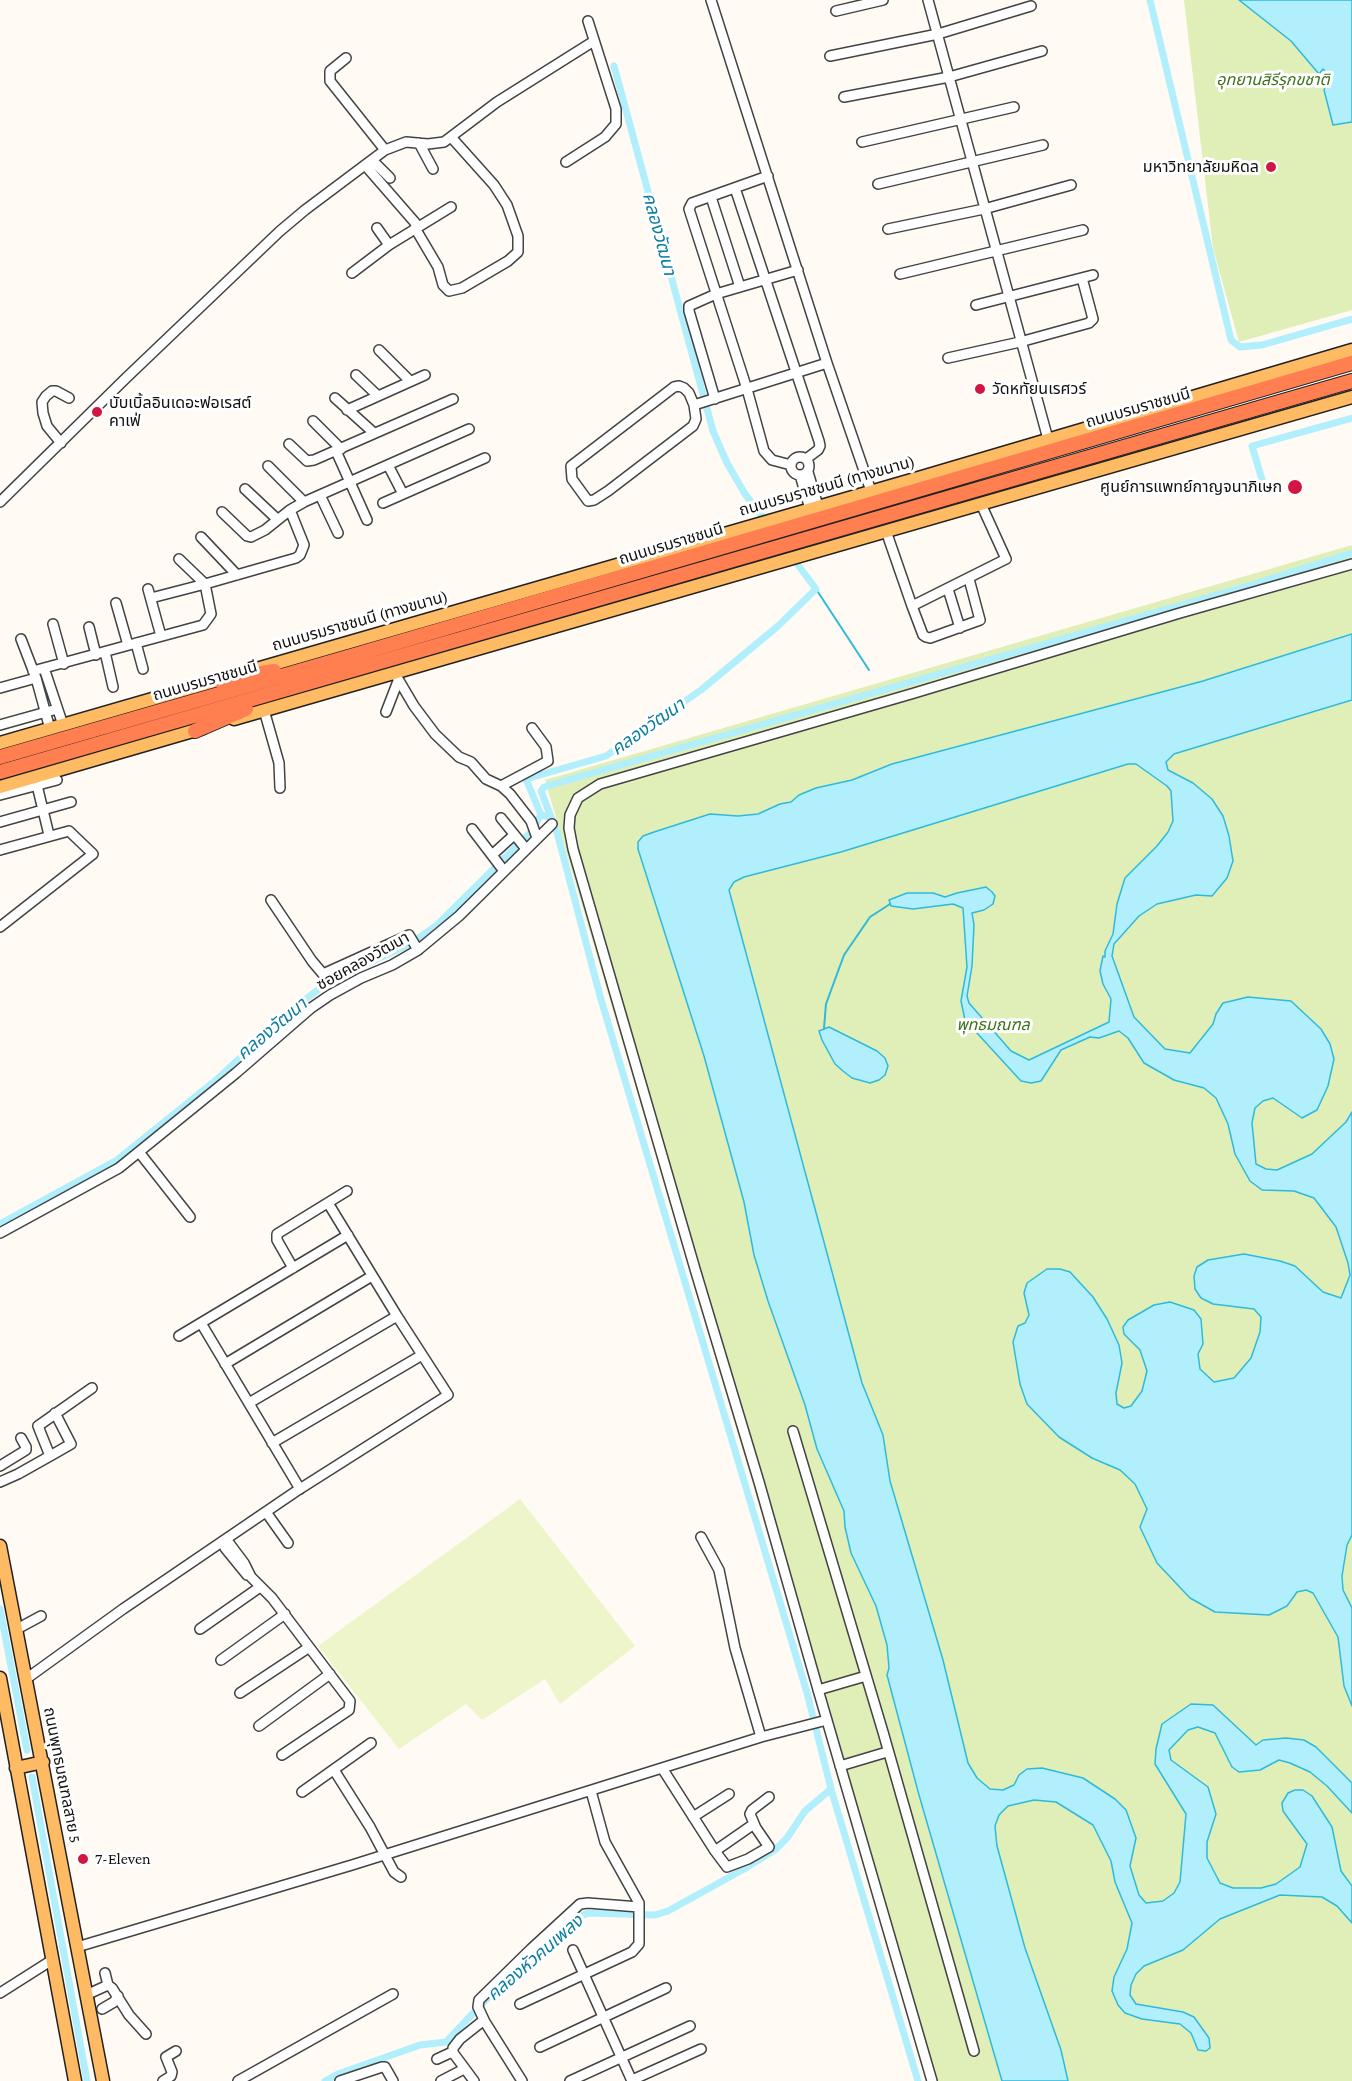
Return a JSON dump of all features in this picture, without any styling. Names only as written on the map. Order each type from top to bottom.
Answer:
[{"type":"highway","name":"ถนนบรมราชชนนี","points":[[0,772],[342,666],[759,529],[1352,363]]},
{"type":"highway","name":"ถนนบรมราชชนนี","points":[[0,757],[789,543],[1352,381]]},
{"type":"highway","points":[[217,680],[342,666]]},
{"type":"highway","points":[[195,731],[342,666]]},
{"type":"main road","name":"ถนนบรมราชชนนี (ทางขนาน)","points":[[776,524],[814,508],[870,491],[1352,350]]},
{"type":"main road","points":[[0,787],[36,781],[264,710],[396,676],[781,560],[1352,397]]},
{"type":"main road","name":"ถนนบรมราชชนนี (ทางขนาน)","points":[[0,743],[759,529]]},
{"type":"main road","name":"ถนนพุทธมณฑลสาย 5","points":[[0,1546],[103,2081]]},
{"type":"main road","points":[[0,1678],[75,2081]]},
{"type":"main road","points":[[16,1768],[43,1762]]},
{"type":"street","points":[[711,0],[870,491]]},
{"type":"street","points":[[836,11],[883,0]]},
{"type":"street","points":[[928,0],[1048,439]]},
{"type":"street","points":[[830,56],[938,34],[1031,6]]},
{"type":"street","points":[[566,162],[605,137],[616,124],[616,109],[588,21]]},
{"type":"street","points":[[0,502],[280,231],[385,150],[401,143],[436,144],[451,137],[497,102],[594,41]]},
{"type":"street","points":[[844,97],[949,77],[1042,51]]},
{"type":"street","points":[[346,58],[330,71],[330,81],[385,150]]},
{"type":"street","points":[[862,142],[1014,107]]},
{"type":"street","points":[[369,162],[416,227],[438,267],[443,285],[449,291],[462,288],[508,261],[518,252],[518,236],[507,205],[489,178],[451,137]]},
{"type":"street","points":[[419,143],[433,169]]},
{"type":"street","points":[[878,184],[1043,145]]},
{"type":"street","points":[[369,162],[390,178]]},
{"type":"street","points":[[768,176],[692,203],[689,208],[747,389],[760,442],[766,455],[772,460],[791,465],[795,473],[804,473]]},
{"type":"street","points":[[888,229],[984,209],[1071,185]]},
{"type":"street","points":[[735,188],[820,446],[806,459]]},
{"type":"street","points":[[711,197],[740,287]]},
{"type":"street","points":[[352,273],[416,227],[451,207]]},
{"type":"street","points":[[377,228],[389,245]]},
{"type":"street","points":[[900,274],[1083,230]]},
{"type":"street","points":[[798,270],[716,294],[691,304],[688,309],[705,402],[693,426],[594,500],[588,501],[570,475],[571,466],[576,461],[674,387],[684,388],[705,402],[827,363]]},
{"type":"street","points":[[976,305],[1093,275]]},
{"type":"street","points":[[948,358],[1020,342],[1091,322],[1093,319],[1082,278]]},
{"type":"street","points":[[380,350],[410,381]]},
{"type":"street","points":[[356,375],[377,395]]},
{"type":"street","points":[[347,410],[425,375]]},
{"type":"street","points":[[62,443],[47,426],[42,402],[46,396],[56,391],[69,398]]},
{"type":"street","points":[[335,398],[374,434]]},
{"type":"street","points":[[289,444],[303,458],[310,461],[453,399]]},
{"type":"street","points":[[313,421],[338,450],[367,520]]},
{"type":"street","points":[[222,512],[247,536],[251,537],[265,530],[277,519],[304,502],[469,429]]},
{"type":"street","points":[[791,465],[795,458],[801,457],[809,464],[804,473],[814,508]]},
{"type":"street","points":[[383,503],[485,458]]},
{"type":"street","points":[[388,465],[403,494]]},
{"type":"street","points":[[268,466],[304,502]]},
{"type":"street","points":[[245,489],[277,519]]},
{"type":"street","points":[[320,495],[338,533]]},
{"type":"street","points":[[912,606],[1006,559],[981,504]]},
{"type":"street","points":[[161,636],[150,594],[205,584],[300,555],[304,545],[290,510]]},
{"type":"street","points":[[886,531],[912,606],[926,638],[980,620],[969,579]]},
{"type":"street","points":[[201,537],[237,575]]},
{"type":"street","points":[[1,685],[34,674],[44,668],[203,625],[208,619],[211,608],[205,584],[178,559]]},
{"type":"street","points":[[932,2081],[573,849],[569,822],[575,802],[586,791],[600,784],[1352,564]]},
{"type":"street","points":[[948,589],[960,628]]},
{"type":"street","points":[[117,603],[143,669]]},
{"type":"street","points":[[53,624],[64,664]]},
{"type":"street","points":[[89,627],[113,687]]},
{"type":"street","points":[[21,639],[46,712],[57,727]]},
{"type":"street","points":[[44,668],[57,709],[57,727]]},
{"type":"street","points":[[386,712],[396,676]]},
{"type":"street","points":[[396,676],[414,706],[435,734],[459,757],[471,762],[486,779],[501,786],[510,794],[531,820],[537,836]]},
{"type":"street","points":[[0,725],[57,709]]},
{"type":"street","points":[[264,710],[279,763],[280,788]]},
{"type":"street","points":[[501,786],[548,761],[546,747],[532,728]]},
{"type":"street","points":[[0,795],[36,781],[57,780]]},
{"type":"street","points":[[36,781],[49,835]]},
{"type":"street","points":[[1,819],[71,802]]},
{"type":"street","points":[[501,818],[525,848]]},
{"type":"street","name":"ซอยคลองวัฒนา","points":[[0,1233],[100,1179],[140,1152],[311,1008],[361,978],[392,965],[417,948],[459,916],[503,869],[552,824]]},
{"type":"street","points":[[472,829],[503,869]]},
{"type":"street","points":[[0,850],[69,831],[93,854],[0,927]]},
{"type":"street","points":[[493,857],[515,836]]},
{"type":"street","points":[[271,900],[323,974],[409,935],[417,948]]},
{"type":"street","points":[[140,1152],[190,1217]]},
{"type":"street","points":[[293,1268],[277,1240],[277,1234],[347,1191]]},
{"type":"street","points":[[26,1679],[123,1609],[300,1489],[448,1395],[328,1203]]},
{"type":"street","points":[[179,1336],[348,1235]]},
{"type":"street","points":[[225,1364],[372,1276]]},
{"type":"street","points":[[249,1403],[397,1316]]},
{"type":"street","points":[[201,1323],[300,1489]]},
{"type":"street","points":[[272,1443],[422,1355]]},
{"type":"street","points":[[50,1456],[38,1426],[92,1388]]},
{"type":"street","points":[[0,1482],[71,1444],[55,1413]]},
{"type":"street","points":[[793,1431],[974,2051]]},
{"type":"street","points":[[0,1466],[26,1450],[21,1438]]},
{"type":"street","points":[[266,1512],[288,1544]]},
{"type":"street","points":[[701,1537],[719,1570],[735,1647],[760,1737]]},
{"type":"street","points":[[223,1541],[244,1563],[251,1577],[285,1614],[308,1648],[348,1697],[349,1710],[282,1755]]},
{"type":"street","points":[[200,1629],[260,1587]]},
{"type":"street","points":[[221,1660],[285,1614]]},
{"type":"street","points":[[17,1629],[41,1616]]},
{"type":"street","points":[[240,1693],[308,1648]]},
{"type":"street","points":[[259,1726],[330,1674]]},
{"type":"street","points":[[818,1690],[866,1676]]},
{"type":"street","points":[[77,1947],[591,1791],[760,1737],[827,1720]]},
{"type":"street","points":[[302,1792],[371,1743]]},
{"type":"street","points":[[840,1766],[887,1752]]},
{"type":"street","points":[[662,1768],[715,1851],[725,1865],[731,1867],[769,1847],[750,1814],[769,1797]]},
{"type":"street","points":[[334,1770],[346,1786],[394,1872],[401,1877]]},
{"type":"street","points":[[520,2004],[638,1948],[639,1912],[636,1896],[605,1842],[591,1791]]},
{"type":"street","points":[[693,1818],[729,1794]]},
{"type":"street","points":[[715,1851],[751,1826]]},
{"type":"street","points":[[522,2081],[484,2020],[478,2007],[479,2000],[580,1905],[588,1903],[639,1912]]},
{"type":"street","points":[[573,1950],[632,2080],[701,2049]]},
{"type":"street","points":[[0,1993],[52,1960]]},
{"type":"street","points":[[105,1973],[108,1985],[146,2034]]},
{"type":"street","points":[[86,1995],[108,1985]]},
{"type":"street","points":[[540,2047],[666,1988]]},
{"type":"street","points":[[238,2081],[393,1994]]},
{"type":"street","points":[[102,2009],[109,2006],[118,1996]]},
{"type":"street","points":[[474,2081],[453,2054],[453,2048],[459,2039],[484,2020]]},
{"type":"street","points":[[570,2081],[690,2026]]},
{"type":"street","points":[[163,2081],[171,2076],[172,2072],[166,2057],[176,2051]]},
{"type":"street","points":[[437,2059],[446,2054],[453,2054]]},
{"type":"street","points":[[340,2081],[385,2067],[393,2081]]},
{"type":"street","points":[[441,2081],[464,2069]]},
{"type":"green space","name":"อุทยานสิรีรุกขชาติ","points":[[1184,0],[1352,0],[1352,310],[1239,342],[1213,248]]},
{"type":"green space","name":"พุทธมณฑล","points":[[1352,545],[1352,2081],[929,2081],[545,780]]},
{"type":"green space","points":[[520,1499],[635,1646],[560,1704],[545,1679],[482,1720],[466,1704],[399,1749],[318,1646]]},
{"type":"water","points":[[1239,0],[1352,0],[1352,122],[1333,125],[1324,90],[1329,75],[1323,69],[1319,74],[1291,41]]},
{"type":"water","points":[[1352,634],[1352,700],[1174,754],[1166,762],[1168,770],[1193,783],[1212,799],[1223,816],[1233,861],[1227,878],[1212,896],[1196,895],[1157,904],[1139,916],[1114,944],[1112,956],[1134,1017],[1165,1049],[1190,1053],[1213,1024],[1223,1003],[1248,997],[1291,1001],[1321,1029],[1330,1044],[1334,1059],[1328,1086],[1317,1110],[1302,1118],[1273,1098],[1263,1101],[1255,1108],[1252,1123],[1256,1164],[1266,1169],[1277,1170],[1312,1154],[1346,1122],[1352,1112],[1352,1535],[1347,1545],[1342,1576],[1343,1590],[1352,1608],[1352,1706],[1344,1686],[1338,1637],[1313,1593],[1306,1590],[1297,1592],[1287,1606],[1269,1615],[1215,1612],[1190,1598],[1157,1563],[1140,1527],[1147,1509],[1135,1484],[1120,1470],[1092,1458],[1059,1437],[1027,1404],[1020,1384],[1013,1342],[1018,1326],[1025,1323],[1029,1315],[1024,1293],[1027,1283],[1047,1269],[1060,1269],[1070,1272],[1093,1297],[1107,1319],[1119,1345],[1122,1363],[1116,1393],[1117,1404],[1124,1408],[1131,1406],[1142,1391],[1147,1371],[1140,1350],[1124,1334],[1123,1327],[1128,1320],[1154,1305],[1170,1302],[1194,1310],[1201,1319],[1203,1344],[1198,1354],[1200,1369],[1214,1382],[1234,1378],[1251,1358],[1260,1332],[1261,1317],[1254,1309],[1213,1304],[1201,1298],[1195,1289],[1194,1276],[1197,1267],[1208,1260],[1244,1254],[1280,1261],[1295,1266],[1323,1292],[1341,1298],[1350,1275],[1336,1227],[1314,1198],[1294,1191],[1262,1190],[1250,1181],[1235,1154],[1228,1124],[1216,1098],[1204,1088],[1174,1080],[1144,1063],[1128,1038],[1119,1031],[1099,1038],[1090,1037],[1061,1050],[1041,1081],[1031,1083],[1021,1081],[965,1020],[961,1001],[967,967],[963,908],[953,904],[913,909],[891,906],[889,900],[907,893],[933,893],[945,897],[986,887],[992,892],[995,896],[993,904],[984,910],[972,913],[974,925],[972,966],[967,996],[969,1003],[1011,1051],[1029,1060],[1109,1022],[1111,999],[1103,984],[1100,971],[1103,956],[1105,957],[1105,951],[1113,934],[1117,904],[1125,878],[1157,846],[1173,821],[1171,791],[1136,764],[1128,764],[841,852],[744,877],[734,882],[729,890],[862,1383],[883,1435],[890,1481],[943,1660],[968,1763],[977,1778],[990,1789],[1003,1790],[1014,1785],[1019,1775],[1027,1769],[1042,1768],[1083,1778],[1115,1799],[1126,1810],[1136,1838],[1130,1866],[1139,1895],[1146,1903],[1163,1901],[1174,1893],[1180,1882],[1186,1814],[1155,1764],[1162,1724],[1191,1704],[1213,1705],[1256,1745],[1263,1740],[1286,1738],[1304,1740],[1316,1747],[1352,1783],[1352,1813],[1327,1786],[1310,1772],[1290,1763],[1279,1760],[1260,1770],[1239,1772],[1232,1767],[1215,1733],[1198,1727],[1188,1730],[1169,1750],[1171,1760],[1208,1787],[1216,1814],[1207,1842],[1207,1858],[1220,1883],[1233,1888],[1261,1888],[1276,1884],[1300,1867],[1307,1844],[1283,1811],[1282,1803],[1288,1793],[1303,1790],[1312,1796],[1332,1827],[1341,1871],[1352,1886],[1352,1923],[1337,1906],[1322,1897],[1280,1895],[1220,1919],[1183,1950],[1144,1966],[1136,1974],[1130,1995],[1136,2004],[1183,2012],[1194,2017],[1209,2038],[1210,2048],[1206,2051],[1198,2050],[1191,2033],[1180,2024],[1142,2019],[1125,2013],[1118,2005],[1112,1991],[1114,1977],[1127,1949],[1132,1923],[1115,1882],[1111,1861],[1093,1825],[1056,1802],[1034,1800],[1008,1806],[999,1815],[995,1826],[997,1846],[1025,1948],[1061,2050],[1068,2081],[1002,2081],[919,1795],[887,1675],[889,1668],[887,1645],[876,1606],[851,1553],[844,1511],[817,1449],[805,1405],[768,1301],[754,1255],[744,1202],[704,1056],[638,849],[638,842],[643,836],[710,814],[738,816],[758,814],[780,804],[791,802],[799,795],[816,788],[852,780],[892,764],[1203,681]]},
{"type":"water","points":[[829,1027],[877,1051],[885,1058],[888,1066],[885,1075],[870,1083],[852,1078],[843,1071],[835,1064],[819,1031]]},
{"type":"waterway","points":[[1150,0],[1231,340],[1240,347],[1262,345],[1352,319]]},
{"type":"waterway","name":"คลองวัฒนา","points":[[614,66],[713,431],[727,463],[745,494],[768,524]]},
{"type":"waterway","points":[[1263,483],[1252,446],[1352,418]]},
{"type":"waterway","name":"คลองวัฒนา","points":[[0,1224],[117,1160],[215,1081],[293,1009],[319,989],[353,970],[410,944],[437,925],[530,833],[541,815],[526,779],[606,756],[701,690],[778,626],[816,589],[783,545]]},
{"type":"waterway","points":[[551,817],[541,791],[544,787],[1251,585],[1352,553]]},
{"type":"waterway","points":[[816,589],[869,670]]},
{"type":"waterway","points":[[541,815],[551,817],[557,832],[600,996],[807,1693],[831,1789],[918,2081]]},
{"type":"waterway","points":[[824,1028],[826,1004],[844,955],[870,917],[890,904]]},
{"type":"waterway","points":[[0,1609],[27,1750]]},
{"type":"waterway","points":[[32,1777],[87,2081]]},
{"type":"waterway","name":"คลองหัวคนเพลง","points":[[506,1978],[579,1917],[588,1913],[655,1915],[668,1911],[744,1869],[776,1849],[787,1838],[805,1811],[831,1789]]},
{"type":"waterway","name":"คลองหัวคนเพลง","points":[[325,2081],[338,2074],[420,2045],[446,2042],[499,1986]]},
{"type":"place","name":"มหาวิทยาลัยมหิดล","points":[[1271,167]]},
{"type":"place","name":"วัดหทัยนเรศวร์","points":[[980,389]]},
{"type":"place","name":"บับเบิ้ลอินเดอะฟอเรสต์ คาเฟ่","points":[[97,412]]},
{"type":"place","name":"ศูนย์การแพทย์กาญจนาภิเษก","points":[[1295,487]]},
{"type":"place","name":"7-Eleven","points":[[83,1859]]}]
